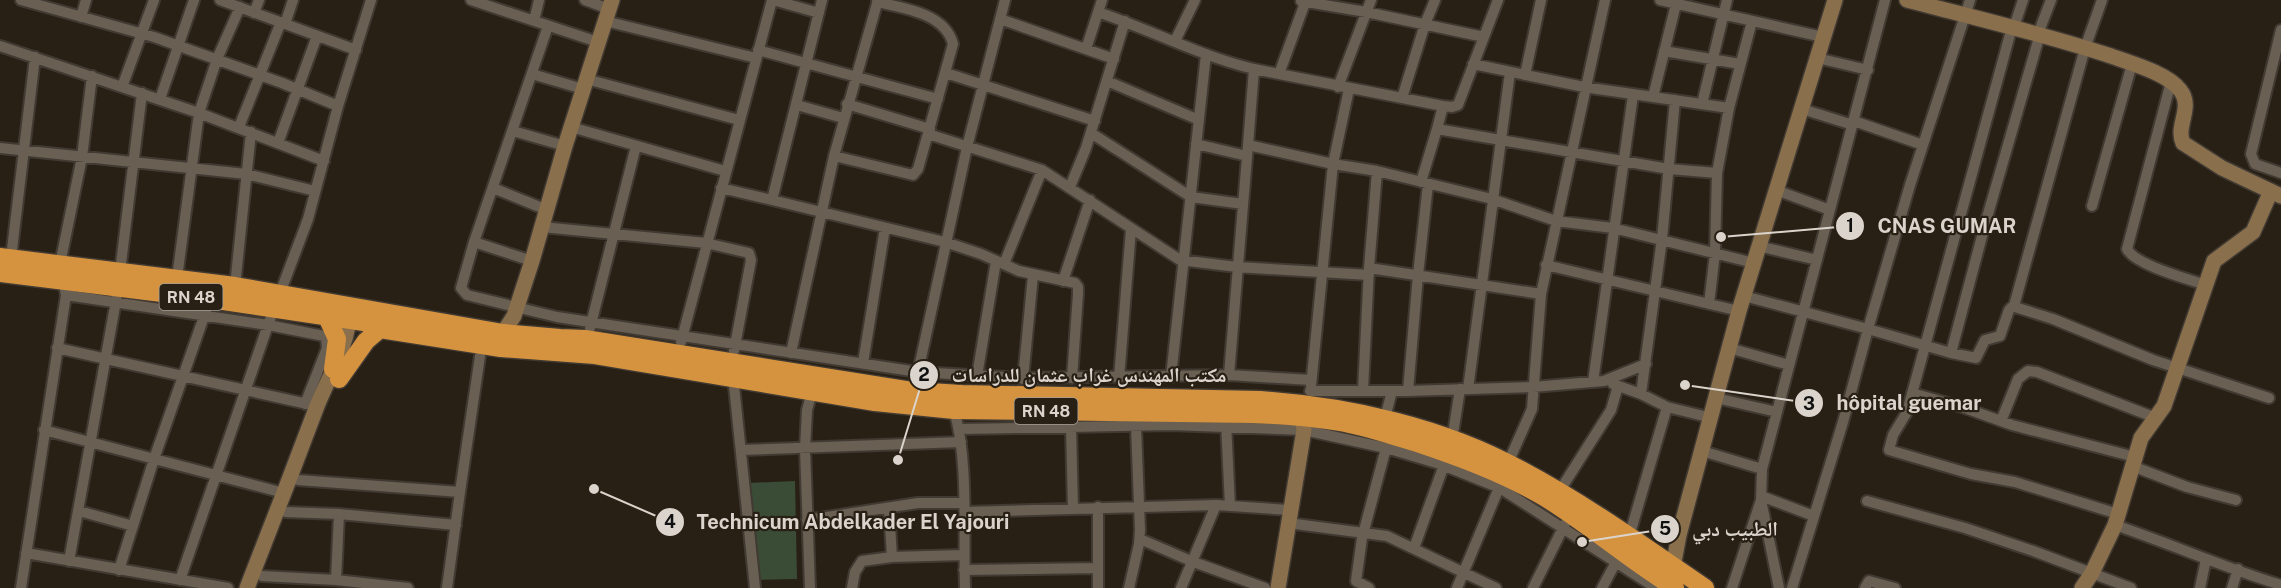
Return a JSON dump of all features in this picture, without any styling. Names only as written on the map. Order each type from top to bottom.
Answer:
[{"type":"highway","name":"RN 48","points":[[4,263],[63,280],[118,288],[207,307],[274,309],[361,317],[595,355],[731,370]]},
{"type":"highway","name":"RN 48","points":[[118,288],[177,278],[235,286],[274,309],[327,317],[361,317],[502,340],[585,339],[676,354],[731,370],[875,402],[954,410],[1014,411],[1133,419],[1225,420],[1306,404],[1341,422],[1375,430],[1444,452],[1503,475],[1559,492],[1629,537],[1662,575]]},
{"type":"highway","points":[[327,317],[337,339],[336,374]]},
{"type":"highway","points":[[336,374],[366,341],[361,317]]},
{"type":"highway","name":"RN 48","points":[[806,388],[1306,404],[1385,418],[1452,440],[1567,521],[1662,575],[1705,588]]},
{"type":"street","points":[[21,0],[179,45],[338,106]]},
{"type":"street","points":[[81,17],[86,0]]},
{"type":"street","points":[[123,87],[154,0]]},
{"type":"street","points":[[160,99],[194,0]]},
{"type":"street","points":[[220,0],[356,50]]},
{"type":"street","points":[[254,13],[259,0]]},
{"type":"street","points":[[239,127],[293,0]]},
{"type":"street","points":[[180,580],[245,390],[308,219],[338,106],[370,0]]},
{"type":"street","points":[[471,0],[598,42]]},
{"type":"street","points":[[534,21],[538,0]]},
{"type":"street","points":[[585,0],[609,10],[757,54],[807,63],[938,99]]},
{"type":"street","points":[[676,354],[683,336],[772,0],[819,13]]},
{"type":"street","points":[[772,200],[822,0]]},
{"type":"street","points":[[912,391],[967,147],[1005,0]]},
{"type":"street","points":[[1086,50],[1102,0]]},
{"type":"street","points":[[1175,41],[1195,0]]},
{"type":"street","points":[[1278,588],[1306,404],[1333,164],[1344,88],[1371,0]]},
{"type":"street","points":[[1402,98],[1425,24],[1435,0]]},
{"type":"street","points":[[1098,12],[1206,54],[1254,69],[1452,107],[1458,105],[1498,0]]},
{"type":"street","points":[[1525,75],[1541,0]]},
{"type":"street","points":[[1457,588],[1503,475],[1531,414],[1541,294],[1546,264],[1605,0]]},
{"type":"street","points":[[1660,0],[1677,2],[1723,15],[1823,37]]},
{"type":"street","points":[[1702,104],[1727,0]]},
{"type":"street","points":[[1533,588],[1567,521],[1616,562],[1662,575],[1679,535],[1741,304],[1835,0]]},
{"type":"street","points":[[1779,588],[1761,498],[1762,469],[1886,0]]},
{"type":"street","points":[[1908,0],[2085,48],[2132,63],[2171,82],[2180,90],[2185,101],[2181,136],[2183,143],[2209,161],[2276,193],[2253,231],[2217,257],[2164,406],[2147,428],[2116,520],[2092,573],[2082,588]]},
{"type":"street","points":[[1792,588],[1843,422],[1868,328],[1923,145],[1970,0]]},
{"type":"street","points":[[2023,0],[2013,27],[1907,412],[1893,435],[1890,451],[1971,474],[2015,482],[2116,520],[2206,559],[2281,585]]},
{"type":"street","points":[[1951,353],[1986,221],[2039,34],[2051,0]]},
{"type":"street","points":[[1546,264],[1709,304],[1741,304],[1803,311],[1951,353],[1978,357],[1985,340],[2000,336],[2009,310],[2014,306],[2085,48],[2102,0]]},
{"type":"street","points":[[790,353],[820,213],[843,118],[878,1],[921,14],[943,27],[953,44],[918,169],[913,175],[834,156]]},
{"type":"street","points":[[1279,74],[1304,1],[1484,36]]},
{"type":"street","points":[[1653,97],[1677,2]]},
{"type":"street","points":[[177,278],[199,113],[217,59],[240,7]]},
{"type":"street","points":[[502,340],[514,316],[532,261],[565,146],[609,10]]},
{"type":"street","points":[[1000,19],[1114,59]]},
{"type":"street","points":[[1070,187],[1095,121],[1125,21]]},
{"type":"street","points":[[1709,304],[1715,253],[1717,173],[1729,108],[1752,21]]},
{"type":"street","points":[[548,26],[474,242],[462,284],[462,291],[470,296],[516,308],[593,322],[918,372],[1023,378],[1229,375],[1306,404],[1386,448],[1444,465],[1503,475]]},
{"type":"street","points":[[2281,30],[2251,153],[2255,164],[2281,173]]},
{"type":"street","points":[[278,142],[317,36]]},
{"type":"street","points":[[0,46],[239,127],[324,161]]},
{"type":"street","points":[[1664,51],[1740,64]]},
{"type":"street","points":[[1171,377],[1206,54]]},
{"type":"street","points":[[4,263],[23,151],[35,57]]},
{"type":"street","points":[[1817,58],[1868,70]]},
{"type":"street","points":[[2092,206],[2132,63]]},
{"type":"street","points":[[1473,64],[1584,87],[1729,108]]},
{"type":"street","points":[[1229,375],[1254,69]]},
{"type":"street","points":[[1452,440],[1464,389],[1481,285],[1510,72]]},
{"type":"street","points":[[946,73],[1095,121]]},
{"type":"street","points":[[532,74],[739,120]]},
{"type":"street","points":[[21,588],[57,348],[63,280],[92,76]]},
{"type":"street","points":[[1107,81],[1199,120]]},
{"type":"street","points":[[2171,82],[2127,249],[2129,254],[2152,266],[2206,285]]},
{"type":"street","points":[[69,561],[107,359],[142,93]]},
{"type":"street","points":[[1598,382],[1613,228],[1634,95]]},
{"type":"street","points":[[1641,394],[1662,239],[1676,100]]},
{"type":"street","points":[[847,104],[929,131],[967,147],[1042,170],[1184,261],[1321,272],[1369,271],[1418,275],[1541,294]]},
{"type":"street","points":[[797,105],[843,118]]},
{"type":"street","points":[[1408,391],[1425,183],[1443,106]]},
{"type":"street","points":[[1802,109],[1923,145]]},
{"type":"street","points":[[571,127],[725,171]]},
{"type":"street","points":[[1437,129],[1669,169],[1717,173]]},
{"type":"street","points":[[513,131],[565,146]]},
{"type":"street","points":[[235,286],[251,132]]},
{"type":"street","points":[[1091,133],[1191,197],[1243,204]]},
{"type":"street","points":[[1196,144],[1377,171],[1492,199],[1556,221],[1613,228],[1754,263]]},
{"type":"street","points":[[585,339],[593,322],[636,146]]},
{"type":"street","points":[[0,148],[246,174],[315,191]]},
{"type":"street","points":[[977,376],[1000,263],[1042,170]]},
{"type":"street","points":[[1364,390],[1369,271],[1377,171]]},
{"type":"street","points":[[493,188],[547,210]]},
{"type":"street","points":[[721,188],[945,242],[1033,275],[1075,283],[1078,290],[1072,378]]},
{"type":"street","points":[[1776,190],[1830,210]]},
{"type":"street","points":[[1063,281],[1090,200]]},
{"type":"street","points":[[542,227],[706,243],[745,251],[750,255],[737,345],[731,370],[742,450],[755,588]]},
{"type":"street","points":[[863,363],[885,228]]},
{"type":"street","points":[[1119,378],[1131,229]]},
{"type":"street","points":[[474,242],[532,261]]},
{"type":"street","points":[[1758,246],[1817,260]]},
{"type":"street","points":[[1023,378],[1033,275]]},
{"type":"street","points":[[2014,306],[2053,319],[2178,369],[2269,398]]},
{"type":"street","points":[[119,570],[154,459],[207,307]]},
{"type":"street","points":[[247,588],[284,493],[327,348],[326,339],[320,334],[274,309]]},
{"type":"street","points":[[361,317],[336,374],[260,582],[336,580],[408,588]]},
{"type":"street","points":[[57,348],[311,405]]},
{"type":"street","points":[[1729,348],[1789,365]]},
{"type":"street","points":[[447,588],[480,356]]},
{"type":"street","points":[[1598,382],[1646,364]]},
{"type":"street","points":[[2001,421],[2018,380],[2028,371],[2037,372],[2156,418]]},
{"type":"street","points":[[311,405],[336,374]]},
{"type":"street","points":[[1306,404],[1364,390],[1533,387],[1598,382],[1618,386],[1667,406],[1712,418]]},
{"type":"street","points":[[1559,492],[1611,410],[1618,386]]},
{"type":"street","points":[[806,388],[805,449],[810,588]]},
{"type":"street","points":[[1385,418],[1392,391]]},
{"type":"street","points":[[1912,393],[2134,462],[2187,487],[2236,500]]},
{"type":"street","points":[[1716,398],[1777,412]]},
{"type":"street","points":[[1629,537],[1667,406]]},
{"type":"street","points":[[954,410],[960,429],[965,588]]},
{"type":"street","points":[[1014,411],[1020,428]]},
{"type":"street","points":[[960,429],[1071,427],[1133,419],[1140,538],[1129,588]]},
{"type":"street","points":[[1225,420],[1230,506]]},
{"type":"street","points":[[1071,427],[1073,508]]},
{"type":"street","points":[[44,430],[284,493]]},
{"type":"street","points":[[742,450],[960,442]]},
{"type":"street","points":[[1369,588],[1355,584],[1363,533],[1386,448]]},
{"type":"street","points":[[1702,452],[1762,469]]},
{"type":"street","points":[[1414,548],[1444,465]]},
{"type":"street","points":[[298,480],[460,492]]},
{"type":"street","points":[[1761,498],[1814,516]]},
{"type":"street","points":[[1732,588],[1761,498]]},
{"type":"street","points":[[1867,501],[1965,528],[2131,588]]},
{"type":"street","points":[[807,519],[889,509],[918,503],[964,507],[1230,506],[1387,536],[1496,588]]},
{"type":"street","points":[[1181,588],[1216,505]]},
{"type":"street","points":[[1098,507],[1098,588]]},
{"type":"street","points":[[889,509],[892,557]]},
{"type":"street","points":[[79,511],[133,526]]},
{"type":"street","points":[[286,512],[339,514],[456,525]]},
{"type":"street","points":[[336,580],[339,514]]},
{"type":"street","points":[[1140,538],[1191,561],[1265,588]]},
{"type":"street","points":[[26,553],[228,588]]},
{"type":"street","points":[[852,588],[855,572],[862,561],[892,557],[964,555]]},
{"type":"street","points":[[2200,588],[2206,559]]},
{"type":"street","points":[[1602,588],[1616,562]]},
{"type":"street","points":[[964,570],[1098,568]]},
{"type":"street","points":[[2232,588],[2238,569]]},
{"type":"street","points":[[148,588],[149,575]]},
{"type":"street","points":[[1865,588],[1869,581],[1895,588]]},
{"type":"green space","points":[[795,481],[797,579],[756,580],[747,483]]},
{"type":"place","name":"CNAS GUMAR","points":[[1721,237]]},
{"type":"place","name":"hôpital guemar","points":[[1685,385]]},
{"type":"place","name":"مكتب المهندس غراب عثمان للدراسات","points":[[898,460]]},
{"type":"place","name":"Technicum Abdelkader El Yajouri","points":[[594,489]]},
{"type":"place","name":"الطبيب دبي","points":[[1582,542]]}]
